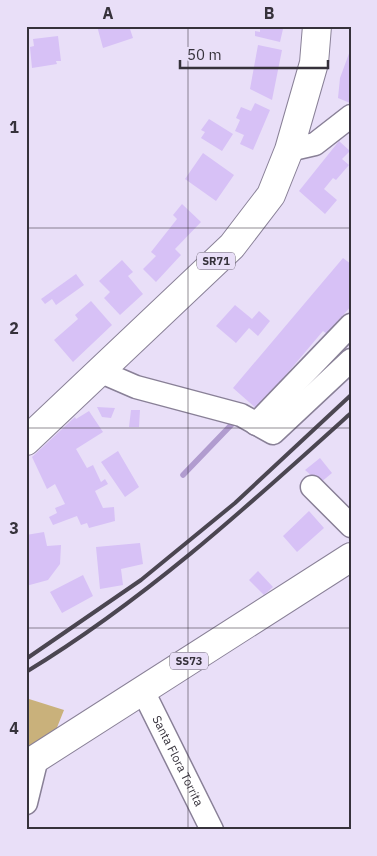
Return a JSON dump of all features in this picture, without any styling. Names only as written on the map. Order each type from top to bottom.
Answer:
[{"type":"main road","name":"SR71","points":[[26,441],[232,246],[271,195],[289,150],[314,63],[317,26]]},
{"type":"main road","name":"SS73","points":[[32,761],[351,557]]},
{"type":"street","points":[[289,150],[315,144],[351,116]]},
{"type":"street","points":[[264,428],[351,325]]},
{"type":"street","points":[[264,428],[351,360]]},
{"type":"street","points":[[99,371],[136,387],[241,415],[264,428]]},
{"type":"street","points":[[312,487],[351,526]]},
{"type":"street","name":"Santa Flora Torrita","points":[[143,690],[212,830]]},
{"type":"street","points":[[26,802],[32,761]]},
{"type":"shaded area","points":[[29,699],[64,710],[56,730],[26,748],[26,700]]},
{"type":"building","points":[[97,26],[129,26],[133,38],[103,48]]},
{"type":"building","points":[[260,27],[283,29],[280,42],[255,36],[255,31],[260,32]]},
{"type":"building","points":[[58,36],[61,61],[56,61],[57,64],[32,68],[30,47],[34,46],[33,39]]},
{"type":"building","points":[[258,45],[282,50],[272,100],[250,89]]},
{"type":"building","points":[[351,48],[350,103],[338,98],[340,78]]},
{"type":"building","points":[[255,103],[270,110],[253,150],[240,144],[244,135],[235,131],[240,120],[236,118],[241,107],[251,111]]},
{"type":"building","points":[[209,119],[233,134],[222,151],[201,138],[205,132],[201,130]]},
{"type":"building","points":[[339,141],[350,151],[342,159],[349,165],[336,180],[333,178],[324,189],[337,200],[325,214],[299,191]]},
{"type":"building","points":[[203,153],[234,175],[216,201],[185,179]]},
{"type":"building","points":[[182,204],[201,222],[175,249],[181,255],[156,282],[143,269],[156,256],[151,252],[177,219],[173,215]]},
{"type":"building","points":[[343,258],[351,264],[351,306],[327,334],[323,331],[257,409],[233,388]]},
{"type":"building","points":[[122,260],[133,272],[128,276],[143,294],[120,315],[104,298],[110,292],[99,281]]},
{"type":"building","points":[[76,274],[84,285],[56,305],[52,299],[45,304],[41,299]]},
{"type":"building","points":[[91,301],[112,325],[73,362],[54,340],[78,319],[75,315]]},
{"type":"building","points":[[235,305],[252,319],[259,311],[270,321],[258,336],[249,328],[236,343],[216,326]]},
{"type":"building","points":[[97,407],[115,408],[111,418],[102,417]]},
{"type":"building","points":[[131,410],[140,410],[139,427],[129,427]]},
{"type":"building","points":[[89,411],[103,432],[76,449],[87,468],[93,465],[101,482],[105,479],[108,484],[95,491],[103,508],[114,507],[115,521],[89,528],[87,523],[81,525],[77,516],[53,525],[49,517],[57,513],[55,508],[65,504],[55,484],[47,489],[32,457],[75,417],[76,419]]},
{"type":"building","points":[[118,451],[139,487],[125,497],[101,462]]},
{"type":"building","points":[[320,458],[332,473],[320,483],[305,470]]},
{"type":"building","points":[[309,511],[324,528],[297,552],[283,536]]},
{"type":"building","points":[[44,532],[47,546],[61,545],[60,564],[48,580],[26,586],[26,535]]},
{"type":"building","points":[[140,543],[143,564],[121,569],[123,585],[100,589],[96,547]]},
{"type":"building","points":[[258,571],[273,587],[264,595],[249,580]]},
{"type":"building","points":[[83,575],[93,596],[62,613],[50,592]]},
{"type":"waterway","points":[[183,475],[234,422]]},
{"type":"railway","points":[[26,659],[141,580],[235,503],[351,395]]},
{"type":"railway","points":[[26,672],[70,644],[154,583],[274,483],[351,413]]}]
